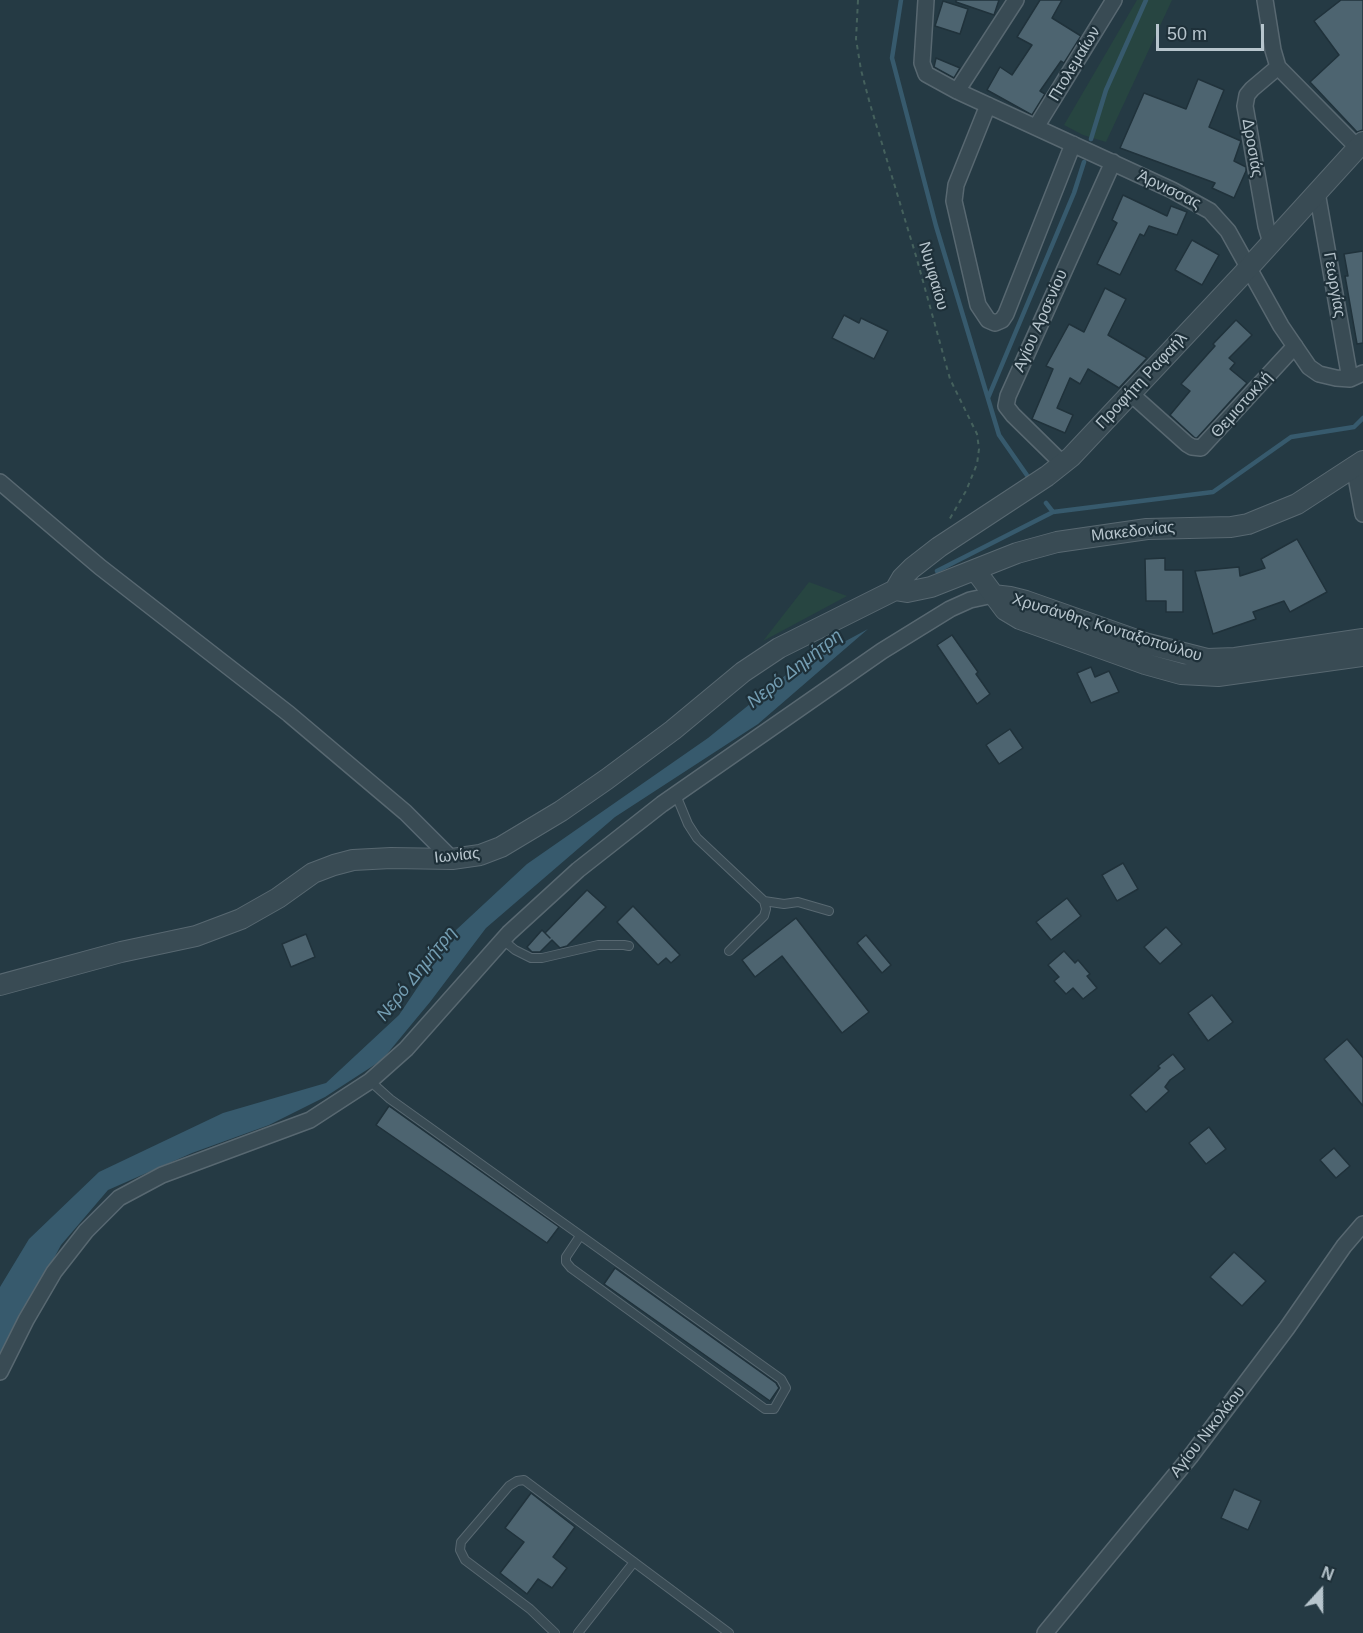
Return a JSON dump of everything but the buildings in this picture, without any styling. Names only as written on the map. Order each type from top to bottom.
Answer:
[{"type":"street","name":"Άρνισσας","points":[[926,0],[923,69],[926,74],[957,91],[1188,198],[1215,214],[1304,362],[1316,372],[1331,377],[1357,376]]},
{"type":"street","points":[[957,91],[1016,0]]},
{"type":"street","name":"Πτολεμαίων","points":[[1035,127],[1114,0]]},
{"type":"street","points":[[1265,0],[1278,67],[1360,145]]},
{"type":"street","name":"Δροσιάς","points":[[1271,243],[1245,106],[1247,95],[1252,89],[1278,67]]},
{"type":"street","points":[[988,105],[956,185],[954,201],[978,305],[988,320],[996,323],[1006,314],[1073,144]]},
{"type":"street","name":"Προφήτη Ραφαήλ","points":[[895,590],[912,568],[939,547],[1063,464],[1248,269],[1360,145]]},
{"type":"street","name":"Αγίου Αρσενίου","points":[[1063,464],[1006,406],[1008,396],[1113,162]]},
{"type":"street","name":"Γεωργίας","points":[[1317,192],[1357,376]]},
{"type":"street","name":"Θεμιστοκλή","points":[[1130,393],[1187,444],[1201,448],[1294,346]]},
{"type":"street","points":[[1358,464],[1363,514]]},
{"type":"street","name":"Μακεδονίας","points":[[895,590],[907,592],[920,590],[1017,553],[1084,537],[1147,529],[1232,527],[1248,524],[1297,504],[1358,464]]},
{"type":"street","points":[[0,482],[100,567],[298,722],[412,819],[452,859]]},
{"type":"street","name":"Χρυσάνθης Κονταξοπούλου","points":[[975,570],[1005,610],[1036,626],[1145,664],[1193,676],[1218,676],[1363,656]]},
{"type":"street","name":"Ιωνίας","points":[[0,985],[111,955],[196,936],[241,919],[278,898],[313,873],[334,864],[353,860],[391,858],[452,859],[480,855],[501,848],[608,779],[673,730],[743,672],[779,648],[895,590]]},
{"type":"street","points":[[0,1372],[26,1320],[54,1272],[86,1231],[119,1198],[162,1175],[310,1120],[370,1081],[406,1049],[503,940],[578,870],[676,795],[892,645],[950,609],[970,600],[993,596]]},
{"type":"street","name":"Χρυσάνθης Κονταξοπούλου","points":[[993,596],[1026,601],[1148,644],[1207,659],[1234,658],[1363,639]]},
{"type":"street","name":"Αγίου Νικολάου","points":[[1048,1632],[1197,1448],[1287,1328],[1344,1246],[1363,1224]]},
{"type":"lane","points":[[676,795],[687,824],[697,838],[764,901],[766,909],[764,916],[729,951]]},
{"type":"lane","points":[[764,901],[784,904],[798,902],[829,911]]},
{"type":"lane","points":[[503,940],[515,950],[531,958],[542,958],[598,945],[629,946]]},
{"type":"lane","points":[[370,1081],[390,1100],[781,1379],[786,1388],[774,1409],[765,1410],[571,1268],[566,1262],[566,1257],[580,1236]]},
{"type":"lane","points":[[555,1633],[530,1609],[465,1560],[460,1550],[461,1542],[509,1486],[517,1481],[524,1480],[729,1633]]},
{"type":"lane","points":[[578,1633],[634,1562]]},
{"type":"path","name":"Νυμφαίου","points":[[858,0],[856,39],[870,104],[950,379],[971,420],[980,449],[977,464],[966,491],[948,522]]},
{"type":"green space","points":[[1137,0],[1172,0],[1106,142],[1083,135],[1064,125]]},
{"type":"green space","points":[[809,582],[847,596],[763,641]]},
{"type":"water","points":[[868,629],[758,724],[615,817],[486,928],[430,1002],[382,1060],[325,1097],[269,1125],[192,1153],[108,1190],[61,1245],[0,1359],[0,1287],[29,1239],[99,1172],[223,1113],[326,1083],[399,1015],[456,930],[527,864],[708,738],[792,670]]},
{"type":"waterway","points":[[901,0],[892,58],[936,226],[999,435],[1031,481]]},
{"type":"waterway","points":[[1091,139],[1106,90],[1146,0]]},
{"type":"waterway","points":[[988,398],[1074,193],[1084,162]]},
{"type":"waterway","name":"Νερό Δημήτρη","points":[[937,571],[1053,512],[1213,492],[1291,437],[1354,427],[1363,418]]},
{"type":"waterway","points":[[1046,503],[1053,512]]}]
